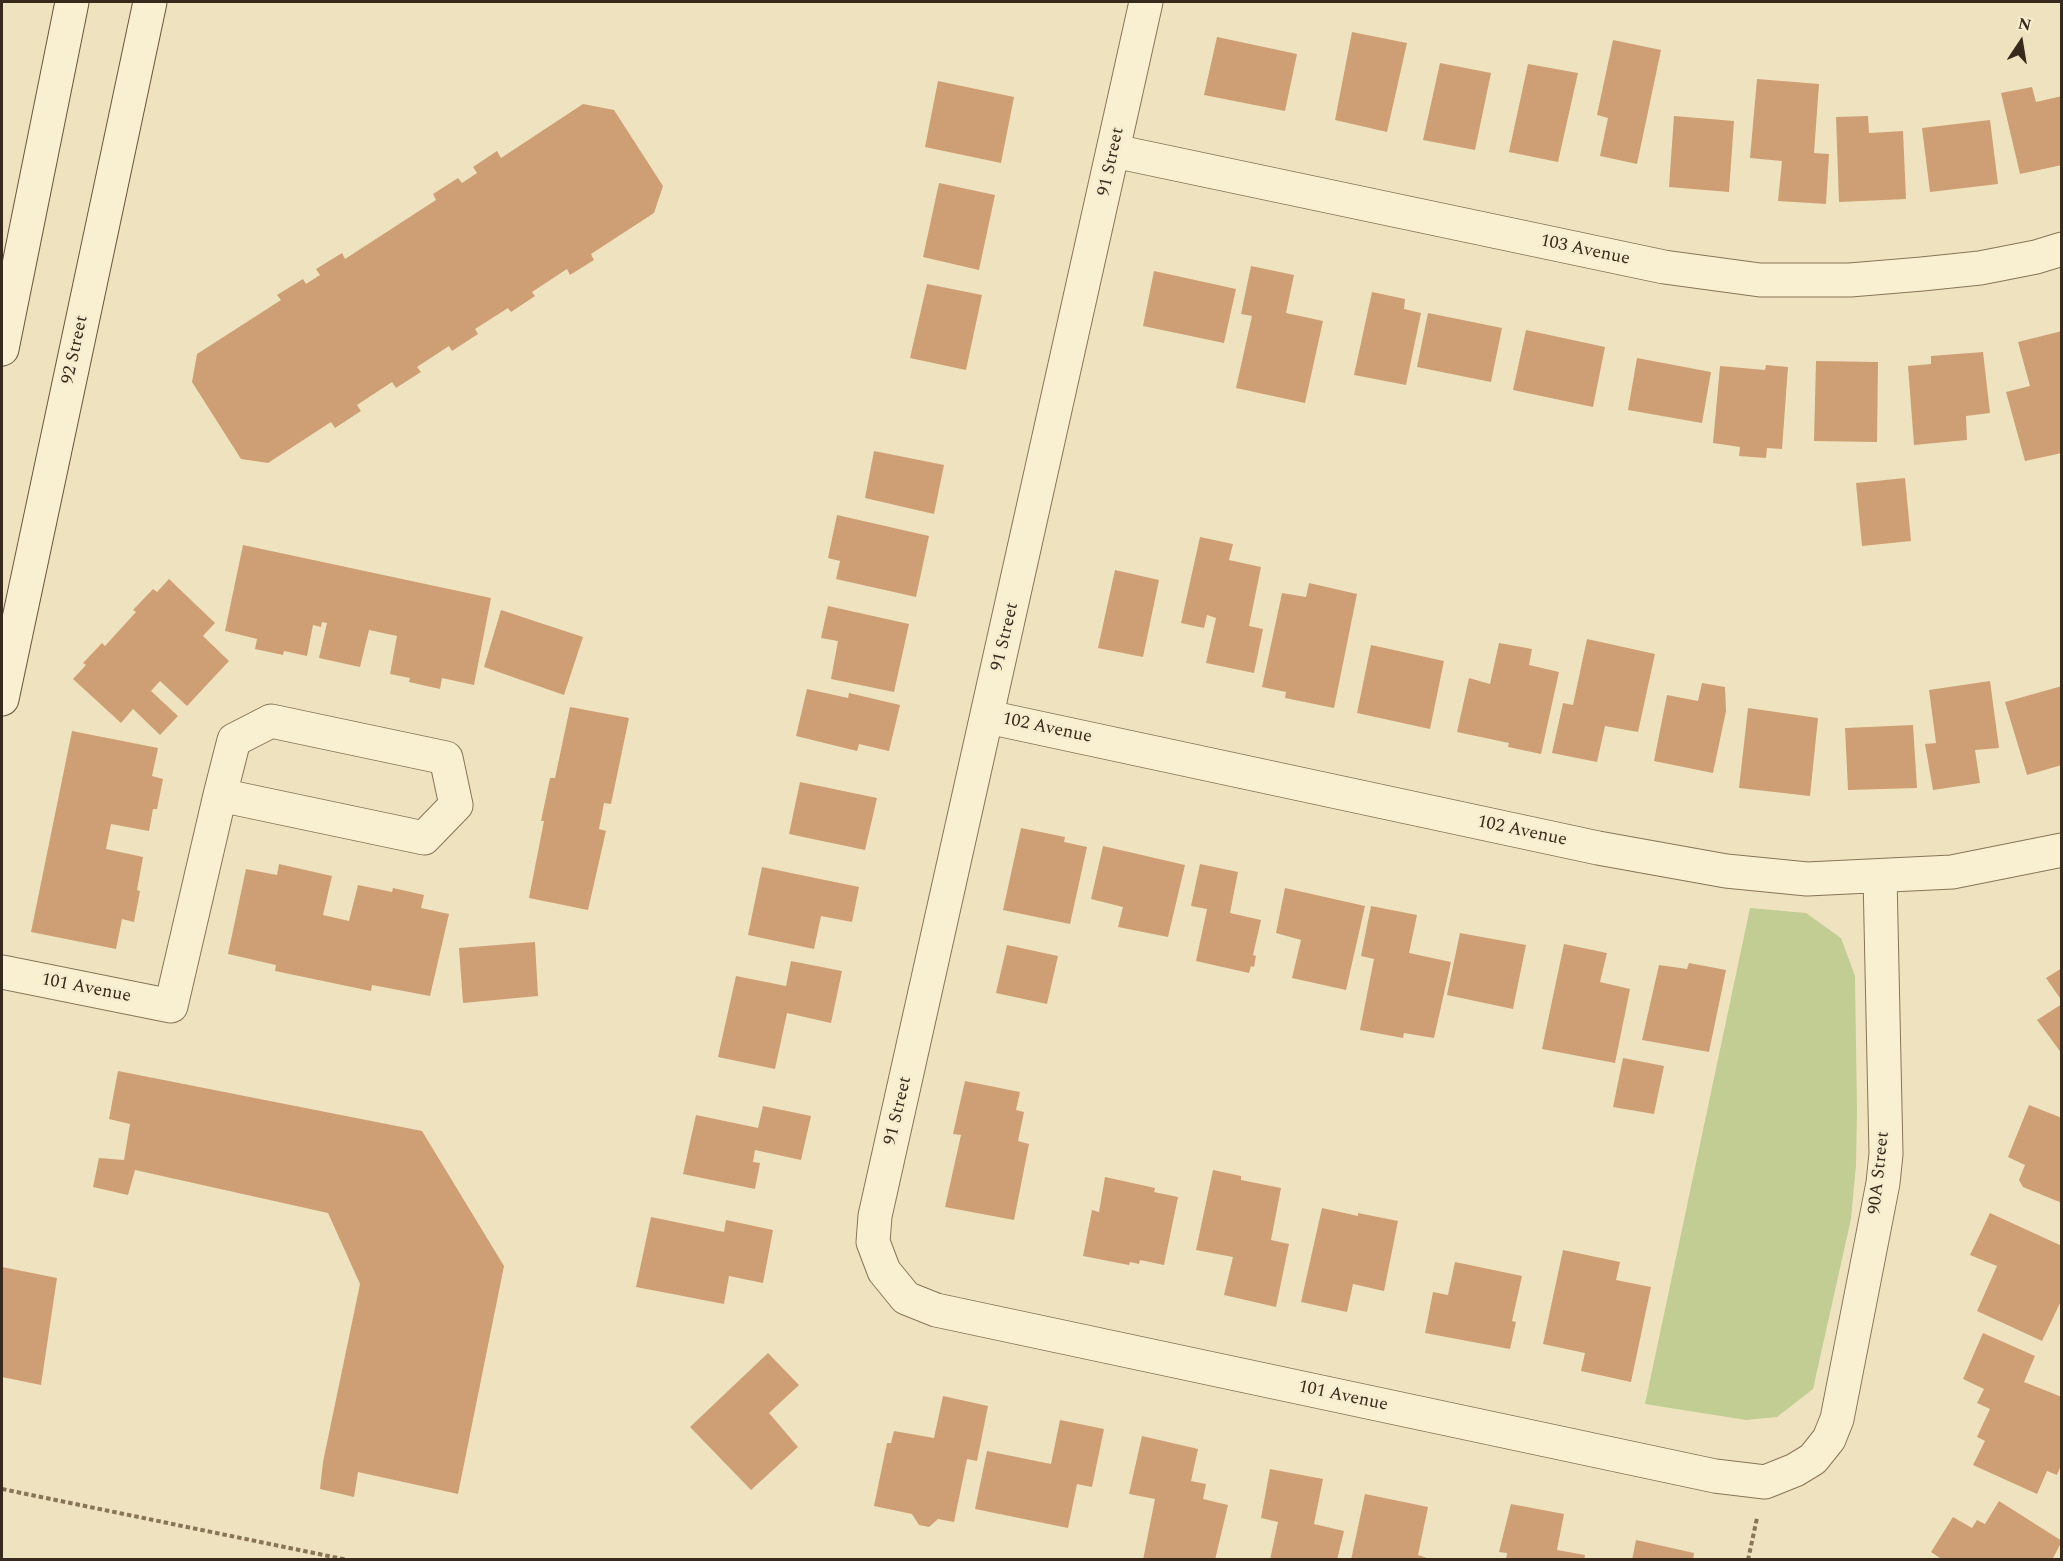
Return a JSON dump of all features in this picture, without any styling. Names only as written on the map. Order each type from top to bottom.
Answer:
[{"type":"street","points":[[2,349],[72,2]]},
{"type":"street","name":"92 Street","points":[[2,699],[150,2]]},
{"type":"street","name":"91 Street","points":[[884,1271],[873,1242],[875,1216],[1146,2]]},
{"type":"street","name":"103 Avenue","points":[[1114,151],[1664,267],[1760,280],[1850,280],[1922,274],[1980,268],[2036,257],[2061,249]]},
{"type":"street","name":"102 Avenue","points":[[988,717],[1610,850],[1726,871],[1807,879],[1952,872],[2061,850]]},
{"type":"street","points":[[271,721],[446,758],[456,805],[424,838],[220,795],[234,740],[271,721]]},
{"type":"street","name":"101 Avenue","points":[[2,972],[171,1006],[220,795]]},
{"type":"street","name":"90A Street","points":[[1813,1459],[1830,1439],[1837,1419],[1883,1183],[1886,1154],[1880,876]]},
{"type":"street","name":"101 Avenue","points":[[884,1271],[906,1298],[936,1310],[1715,1476],[1765,1482],[1795,1470],[1813,1459]]},
{"type":"path","points":[[2,1489],[348,1560]]},
{"type":"green space","points":[[1750,908],[1806,913],[1841,938],[1855,976],[1857,1112],[1856,1165],[1851,1219],[1813,1389],[1777,1417],[1746,1420],[1645,1404]]},
{"type":"building","points":[[1352,32],[1407,43],[1387,132],[1335,120]]},
{"type":"building","points":[[1217,37],[1297,54],[1285,111],[1204,95]]},
{"type":"building","points":[[1613,40],[1661,50],[1637,164],[1600,156],[1608,118],[1597,115]]},
{"type":"building","points":[[1440,63],[1491,73],[1475,150],[1423,140]]},
{"type":"building","points":[[1528,64],[1578,73],[1558,162],[1509,152]]},
{"type":"building","points":[[1757,79],[1819,84],[1814,153],[1829,154],[1826,204],[1778,201],[1782,161],[1750,158]]},
{"type":"building","points":[[938,81],[1014,97],[1001,163],[925,147]]},
{"type":"building","points":[[2032,87],[2036,102],[2062,96],[2062,165],[2020,174],[2001,93]]},
{"type":"building","points":[[583,104],[614,110],[663,186],[654,213],[591,254],[594,260],[570,275],[567,269],[532,292],[535,296],[511,312],[508,308],[475,329],[478,334],[452,351],[449,346],[417,367],[421,372],[396,388],[392,382],[357,405],[361,411],[335,428],[331,422],[268,463],[241,459],[192,382],[197,354],[281,300],[277,295],[303,279],[306,284],[320,275],[316,269],[342,253],[345,259],[436,200],[433,194],[458,178],[462,183],[477,173],[473,167],[497,151],[501,158]]},
{"type":"building","points":[[1674,116],[1734,121],[1729,192],[1669,187]]},
{"type":"building","points":[[1868,116],[1869,133],[1903,131],[1906,199],[1839,202],[1836,117]]},
{"type":"building","points":[[1990,120],[1998,184],[1930,192],[1922,128]]},
{"type":"building","points":[[939,183],[995,195],[979,270],[923,257]]},
{"type":"building","points":[[1251,266],[1294,275],[1286,313],[1323,321],[1305,403],[1236,388],[1252,316],[1241,314]]},
{"type":"building","points":[[1154,271],[1236,289],[1224,343],[1143,326]]},
{"type":"building","points":[[927,284],[982,295],[966,370],[910,358]]},
{"type":"building","points":[[1372,292],[1405,299],[1404,309],[1421,313],[1406,385],[1354,375]]},
{"type":"building","points":[[1428,313],[1502,328],[1491,382],[1417,367]]},
{"type":"building","points":[[1526,330],[1605,347],[1593,407],[1513,390]]},
{"type":"building","points":[[2062,331],[2062,453],[2025,461],[2006,392],[2030,386],[2018,342]]},
{"type":"building","points":[[1983,352],[1990,413],[1966,416],[1967,440],[1914,445],[1908,366],[1931,364],[1931,356]]},
{"type":"building","points":[[1637,358],[1711,372],[1702,423],[1628,410]]},
{"type":"building","points":[[1816,361],[1878,362],[1877,442],[1814,441]]},
{"type":"building","points":[[1766,365],[1788,367],[1782,449],[1767,448],[1766,458],[1739,456],[1740,447],[1713,443],[1720,366],[1765,370]]},
{"type":"building","points":[[874,451],[944,465],[934,514],[865,498]]},
{"type":"building","points":[[1905,478],[1911,541],[1862,546],[1856,483]]},
{"type":"building","points":[[837,515],[929,536],[916,597],[836,579],[840,561],[828,558]]},
{"type":"building","points":[[1200,537],[1233,544],[1229,560],[1261,567],[1249,626],[1263,629],[1254,673],[1206,663],[1216,618],[1207,615],[1204,628],[1181,623]]},
{"type":"building","points":[[243,545],[491,598],[474,685],[442,678],[440,689],[409,682],[410,678],[390,674],[397,636],[369,630],[360,667],[319,658],[327,623],[322,622],[321,627],[313,625],[307,656],[284,651],[283,655],[255,649],[257,639],[225,631]]},
{"type":"building","points":[[1115,570],[1159,580],[1143,657],[1098,648]]},
{"type":"building","points":[[169,579],[215,623],[203,636],[229,661],[187,706],[160,681],[151,691],[178,716],[160,735],[133,709],[121,723],[73,679],[86,665],[83,663],[102,643],[105,646],[136,612],[133,610],[153,589],[157,592]]},
{"type":"building","points":[[1309,583],[1357,594],[1334,708],[1285,698],[1286,692],[1262,687],[1282,593],[1306,597]]},
{"type":"building","points":[[828,606],[909,624],[894,692],[831,679],[838,641],[821,638]]},
{"type":"building","points":[[501,610],[583,637],[564,695],[484,667]]},
{"type":"building","points":[[1587,639],[1655,654],[1638,732],[1605,726],[1597,762],[1552,753],[1563,703],[1573,705]]},
{"type":"building","points":[[1499,643],[1532,649],[1529,665],[1559,672],[1541,754],[1508,747],[1509,743],[1457,732],[1469,678],[1490,684]]},
{"type":"building","points":[[1371,645],[1444,661],[1430,729],[1357,713]]},
{"type":"building","points":[[1990,681],[1999,748],[1975,750],[1980,783],[1933,790],[1925,744],[1936,743],[1929,690]]},
{"type":"building","points":[[1702,683],[1725,687],[1726,711],[1713,773],[1654,761],[1667,695],[1698,701]]},
{"type":"building","points":[[2062,686],[2062,765],[2027,775],[2005,702]]},
{"type":"building","points":[[807,689],[848,698],[849,693],[900,705],[889,751],[859,744],[857,751],[796,736]]},
{"type":"building","points":[[570,707],[629,718],[611,804],[604,803],[599,829],[606,831],[588,910],[529,898],[550,778],[555,778]]},
{"type":"building","points":[[1748,708],[1818,718],[1810,796],[1739,788]]},
{"type":"building","points":[[1913,725],[1917,788],[1848,790],[1845,728]]},
{"type":"building","points":[[72,731],[158,748],[152,776],[163,779],[157,809],[153,809],[149,831],[111,824],[106,849],[143,857],[134,922],[122,919],[116,949],[31,932]]},
{"type":"building","points":[[800,782],[877,798],[865,850],[789,834]]},
{"type":"building","points":[[1021,828],[1065,837],[1064,842],[1087,847],[1070,924],[1003,910]]},
{"type":"building","points":[[1103,846],[1185,865],[1168,937],[1118,927],[1123,907],[1091,899]]},
{"type":"building","points":[[279,864],[332,876],[323,915],[349,921],[358,885],[392,892],[393,888],[424,895],[421,908],[449,914],[430,996],[372,985],[371,991],[275,971],[276,965],[228,954],[246,869],[277,875]]},
{"type":"building","points":[[1200,864],[1238,872],[1230,913],[1261,920],[1253,955],[1256,956],[1254,967],[1251,966],[1249,973],[1196,961],[1207,909],[1191,906]]},
{"type":"building","points":[[762,867],[859,887],[852,922],[821,916],[814,949],[748,935]]},
{"type":"building","points":[[1285,888],[1365,906],[1346,990],[1292,978],[1301,940],[1276,933]]},
{"type":"building","points":[[1371,906],[1417,915],[1409,953],[1451,962],[1434,1038],[1404,1033],[1403,1038],[1360,1030],[1374,959],[1361,956]]},
{"type":"building","points":[[1460,933],[1526,945],[1513,1009],[1447,995]]},
{"type":"building","points":[[535,942],[538,996],[463,1003],[459,948]]},
{"type":"building","points":[[1564,944],[1607,953],[1600,982],[1630,989],[1615,1063],[1542,1049]]},
{"type":"building","points":[[1007,945],[1058,956],[1047,1004],[996,993]]},
{"type":"building","points":[[791,961],[842,971],[831,1023],[787,1013],[775,1069],[718,1057],[736,976],[786,986]]},
{"type":"building","points":[[1689,963],[1726,970],[1709,1052],[1642,1040],[1659,965],[1687,969]]},
{"type":"building","points":[[2062,968],[2062,1001],[2046,978]]},
{"type":"building","points":[[2062,1004],[2062,1054],[2037,1020]]},
{"type":"building","points":[[1623,1058],[1664,1066],[1654,1114],[1613,1107]]},
{"type":"building","points":[[118,1071],[422,1131],[504,1266],[458,1494],[358,1472],[354,1497],[320,1489],[323,1462],[360,1284],[328,1213],[135,1170],[128,1195],[93,1187],[99,1158],[124,1160],[130,1124],[109,1119]]},
{"type":"building","points":[[965,1081],[1020,1092],[1016,1110],[1024,1112],[1018,1141],[1029,1144],[1014,1220],[945,1207],[961,1135],[953,1134]]},
{"type":"building","points":[[2029,1105],[2062,1118],[2062,1203],[2023,1187],[2019,1180],[2025,1165],[2008,1157]]},
{"type":"building","points":[[763,1106],[811,1116],[801,1160],[755,1150],[753,1162],[760,1163],[755,1189],[683,1174],[696,1115],[758,1128]]},
{"type":"building","points":[[1213,1170],[1241,1176],[1241,1180],[1281,1188],[1271,1240],[1289,1244],[1276,1307],[1224,1295],[1233,1257],[1196,1250]]},
{"type":"building","points":[[1105,1177],[1155,1188],[1154,1192],[1178,1197],[1164,1265],[1140,1260],[1139,1264],[1130,1262],[1129,1265],[1083,1256],[1092,1210],[1099,1212]]},
{"type":"building","points":[[1322,1208],[1358,1216],[1358,1213],[1398,1221],[1384,1291],[1353,1284],[1347,1312],[1301,1302]]},
{"type":"building","points":[[1990,1213],[2062,1246],[2062,1299],[2042,1341],[1977,1311],[1997,1266],[1970,1255]]},
{"type":"building","points":[[651,1217],[724,1232],[726,1220],[773,1230],[763,1283],[729,1276],[724,1304],[636,1287]]},
{"type":"building","points":[[1563,1250],[1620,1262],[1616,1280],[1651,1287],[1631,1382],[1581,1371],[1585,1353],[1543,1344]]},
{"type":"building","points":[[1455,1262],[1522,1276],[1512,1321],[1516,1322],[1510,1349],[1425,1333],[1433,1292],[1448,1295]]},
{"type":"building","points":[[2,1267],[57,1278],[41,1385],[2,1377]]},
{"type":"building","points":[[1983,1333],[2035,1356],[2024,1382],[2062,1397],[2062,1463],[2057,1475],[2047,1471],[2037,1494],[1973,1465],[1985,1441],[1977,1437],[1990,1409],[1977,1403],[1984,1389],[1963,1379]]},
{"type":"building","points":[[768,1353],[799,1385],[769,1413],[798,1447],[751,1490],[690,1427]]},
{"type":"building","points":[[943,1396],[988,1406],[977,1461],[967,1459],[954,1522],[938,1519],[929,1527],[919,1525],[912,1514],[874,1506],[887,1443],[891,1443],[894,1431],[934,1438]]},
{"type":"building","points":[[1060,1420],[1104,1429],[1092,1487],[1077,1484],[1068,1528],[975,1509],[987,1451],[1051,1464]]},
{"type":"building","points":[[1142,1436],[1198,1449],[1191,1481],[1206,1484],[1203,1499],[1228,1505],[1215,1560],[1143,1560],[1155,1499],[1129,1494]]},
{"type":"building","points":[[1270,1469],[1323,1479],[1314,1524],[1344,1531],[1337,1560],[1270,1560],[1278,1522],[1261,1518]]},
{"type":"building","points":[[1365,1494],[1428,1507],[1418,1555],[1433,1560],[1351,1560]]},
{"type":"building","points":[[1999,1501],[2062,1541],[2052,1560],[1943,1560],[1931,1552],[1953,1517],[1972,1528],[1977,1520],[1985,1524]]},
{"type":"building","points":[[1511,1504],[1564,1514],[1557,1550],[1585,1555],[1584,1560],[1506,1560],[1507,1553],[1499,1552]]},
{"type":"building","points":[[1636,1540],[1694,1553],[1693,1560],[1632,1560]]}]
